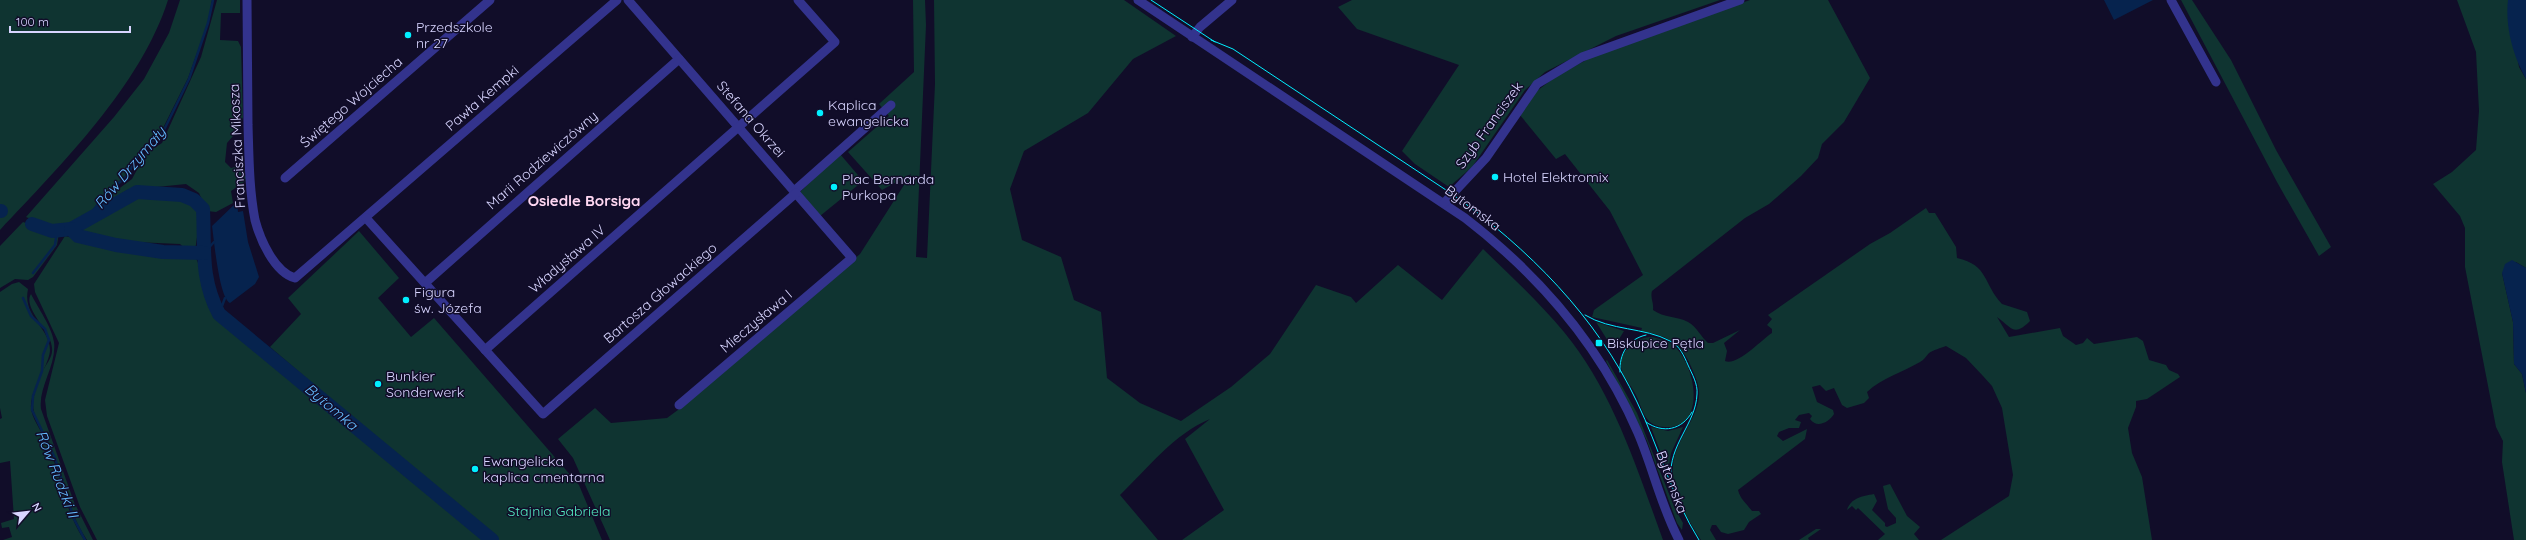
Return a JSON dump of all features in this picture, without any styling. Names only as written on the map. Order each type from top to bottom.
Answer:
[{"type":"street","name":"Franciszka Mikosza","points":[[247,0],[249,159],[255,220],[264,244],[284,272],[295,278],[366,218]]},
{"type":"street","name":"Świętego Wojciecha","points":[[285,178],[490,0]]},
{"type":"street","name":"Pawła Kempki","points":[[366,218],[617,0]]},
{"type":"street","name":"Stefana Okrzei","points":[[628,0],[739,126],[852,258]]},
{"type":"street","name":"Władysława IV","points":[[485,350],[835,42],[798,0]]},
{"type":"street","name":"Bytomska","points":[[1138,0],[1444,203],[1485,233],[1523,267],[1553,299],[1584,338],[1612,380],[1629,414],[1679,540]]},
{"type":"street","points":[[1192,37],[1200,27],[1232,0]]},
{"type":"street","name":"Szyb Franciszek","points":[[1444,203],[1486,158],[1537,84],[1582,57],[1740,0]]},
{"type":"street","points":[[2171,0],[2216,82]]},
{"type":"street","name":"Marii Rodziewiczówny","points":[[425,283],[679,58]]},
{"type":"street","points":[[795,192],[891,105]]},
{"type":"street","name":"Bartosza Głowackiego","points":[[485,350],[543,414],[795,192]]},
{"type":"street","points":[[366,218],[485,350]]},
{"type":"street","name":"Mieczysława I","points":[[679,405],[852,258]]},
{"type":"green space","points":[[0,0],[168,0],[156,32],[139,63],[119,93],[73,151],[0,230]]},
{"type":"green space","points":[[180,0],[212,0],[208,22],[188,78],[162,130],[139,152],[126,175],[106,193],[84,220],[70,227],[50,227],[26,217],[114,117],[144,79],[169,33]]},
{"type":"green space","points":[[217,0],[240,0],[240,13],[221,13],[220,40],[238,41],[241,47],[243,117],[239,129],[227,143],[225,162],[231,168],[243,165],[247,180],[231,191],[233,203],[216,212],[207,211],[199,193],[186,184],[127,190],[108,202],[113,193],[132,179],[146,153],[162,143],[201,57]]},
{"type":"green space","points":[[913,0],[925,0],[926,25],[916,257],[927,258],[935,84],[934,0],[1124,0],[1176,36],[1133,59],[1088,113],[1024,151],[1010,189],[1022,240],[1061,257],[1074,300],[1101,312],[1107,378],[1140,403],[1181,421],[1231,387],[1270,354],[1316,285],[1351,297],[1356,303],[1398,265],[1442,300],[1483,249],[1545,310],[1581,355],[1596,379],[1622,432],[1663,540],[1182,540],[1224,510],[1185,439],[1210,419],[1197,425],[1173,442],[1120,495],[1158,540],[610,540],[573,458],[558,439],[595,408],[611,423],[667,418],[682,407],[860,254],[911,174],[882,190],[848,152],[889,116],[879,104],[914,72]]},
{"type":"green space","points":[[1352,0],[1720,0],[1616,36],[1545,72],[1525,90],[1472,167],[1449,187],[1415,164],[1402,151],[1459,65],[1357,29],[1338,7]]},
{"type":"green space","points":[[1750,0],[1828,0],[1870,78],[1844,122],[1822,144],[1818,158],[1801,176],[1769,204],[1745,218],[1652,291],[1651,296],[1653,310],[1657,313],[1688,322],[1708,343],[1713,343],[1740,330],[1724,343],[1727,351],[1725,361],[1730,362],[1736,360],[1749,352],[1772,333],[1772,329],[1767,325],[1772,319],[1768,315],[1870,244],[1890,233],[1926,208],[1929,213],[1935,213],[1956,247],[1957,258],[1975,265],[1980,270],[1996,297],[2002,304],[2027,312],[2030,321],[2025,326],[2016,330],[1997,317],[2009,337],[2060,328],[2063,336],[2076,345],[2083,343],[2087,338],[2094,344],[2137,337],[2143,341],[2149,360],[2166,365],[2169,370],[2178,374],[2180,377],[2147,399],[2136,401],[2136,407],[2128,428],[2132,453],[2142,477],[2152,540],[1941,540],[2009,496],[2013,475],[2002,408],[1992,386],[1966,358],[1946,346],[1929,353],[1924,359],[1913,366],[1873,387],[1867,392],[1869,398],[1864,403],[1847,408],[1842,405],[1834,388],[1826,391],[1820,385],[1812,387],[1817,402],[1833,410],[1834,414],[1826,422],[1819,424],[1816,424],[1810,419],[1812,416],[1809,413],[1799,415],[1795,420],[1801,422],[1799,428],[1789,428],[1779,432],[1777,436],[1783,441],[1807,429],[1805,439],[1738,490],[1742,499],[1752,511],[1759,511],[1761,514],[1749,522],[1744,530],[1728,534],[1721,532],[1716,525],[1712,525],[1710,530],[1716,540],[1701,540],[1690,523],[1677,495],[1673,475],[1673,465],[1678,446],[1699,400],[1699,391],[1694,372],[1681,349],[1670,340],[1641,331],[1642,328],[1592,317],[1594,310],[1643,275],[1610,211],[1565,154],[1556,159],[1520,115],[1533,94],[1555,77],[1599,53]]},
{"type":"green space","points":[[2181,0],[2192,0],[2231,60],[2276,150],[2331,247],[2319,256],[2277,182]]},
{"type":"green space","points":[[2457,0],[2508,0],[2519,67],[2526,79],[2526,268],[2516,262],[2502,273],[2513,322],[2514,364],[2522,374],[2526,393],[2526,540],[2514,540],[2502,462],[2503,441],[2496,427],[2465,267],[2465,228],[2460,216],[2433,184],[2452,172],[2476,150],[2479,111],[2476,52]]},
{"type":"green space","name":"Plac Bernarda Purkopa","points":[[840,154],[863,181],[820,216],[801,194],[801,191]]},
{"type":"green space","points":[[146,196],[185,199],[201,209],[195,251],[187,250],[180,244],[135,242],[81,232],[80,229],[82,226],[113,208],[129,200]]},
{"type":"green space","points":[[23,222],[53,233],[59,233],[57,245],[33,277],[28,280],[15,279],[0,288],[0,246]]},
{"type":"green space","name":"Stajnia Gabriela","points":[[359,231],[399,278],[378,298],[411,337],[434,318],[579,485],[602,540],[496,540],[270,347],[301,314],[288,298]]},
{"type":"green space","points":[[65,236],[113,248],[173,258],[192,254],[192,258],[196,258],[199,266],[209,304],[218,318],[486,540],[97,540],[80,507],[47,416],[45,400],[59,343],[35,292],[34,284]]},
{"type":"green space","points":[[19,282],[28,289],[27,299],[29,307],[32,315],[46,335],[50,350],[47,362],[32,398],[32,414],[51,453],[67,504],[77,528],[84,540],[3,540],[12,537],[9,527],[2,528],[1,523],[14,519],[10,461],[0,463],[0,419],[2,418],[0,408],[0,292],[12,284]]},
{"type":"green space","points":[[31,294],[48,324],[54,342],[53,359],[42,392],[41,409],[74,502],[93,540],[87,540],[74,516],[47,439],[34,414],[33,401],[35,392],[43,370],[51,357],[52,348],[51,342],[30,306],[29,300]]},
{"type":"green space","points":[[1596,322],[1624,331],[1613,349]]},
{"type":"green space","points":[[1652,337],[1672,344],[1682,355],[1688,367],[1694,395],[1692,408],[1687,418],[1678,425],[1662,427],[1649,421],[1622,371],[1622,358],[1629,347],[1640,339]]},
{"type":"green space","points":[[1607,360],[1637,413],[1675,509],[1683,523],[1682,530],[1677,523],[1647,441],[1606,361]]},
{"type":"green space","points":[[1651,427],[1668,431],[1683,427],[1671,453],[1668,472]]},
{"type":"green space","points":[[1890,484],[1907,516],[1920,527],[1914,534],[1919,540],[1878,540],[1885,534],[1858,508],[1856,510],[1852,506],[1847,510],[1854,500],[1874,494],[1877,501],[1872,510],[1885,523],[1885,526],[1887,527],[1896,523],[1896,518],[1888,509],[1883,486]]},
{"type":"green space","points":[[1816,529],[1821,529],[1808,538],[1809,540],[1799,540]]},
{"type":"water","points":[[2104,0],[2153,0],[2114,20]]},
{"type":"water","points":[[2508,0],[2526,0],[2526,79],[2517,61],[2511,41],[2507,10]]},
{"type":"water","points":[[237,202],[238,212],[243,211],[248,242],[259,277],[255,284],[230,303],[226,299],[220,280],[212,226]]},
{"type":"water","points":[[2512,260],[2526,268],[2526,393],[2522,374],[2514,364],[2513,322],[2502,273],[2505,264]]},
{"type":"waterway","name":"Rów Drzymały","points":[[85,221],[106,194],[127,176],[140,152],[163,132],[189,79],[208,23],[213,0]]},
{"type":"waterway","name":"Bytomka","points":[[32,224],[52,231],[71,229],[137,192],[182,195],[194,200],[203,209],[206,275],[213,301],[219,314],[492,540]]},
{"type":"waterway","name":"Bytomka","points":[[71,229],[78,236],[116,245],[163,252],[204,253]]},
{"type":"waterway","points":[[33,273],[55,245],[57,231]]},
{"type":"waterway","points":[[204,253],[214,242]]},
{"type":"waterway","name":"Rów Rudzki II","points":[[23,298],[31,316],[45,329],[49,340],[43,355],[42,371],[33,396],[32,410],[55,458],[74,519],[85,540]]},
{"type":"waterway","points":[[219,314],[225,298]]},
{"type":"tram line","points":[[1151,0],[1215,42]]},
{"type":"tram line","points":[[1211,40],[1233,49],[1452,194],[1507,237],[1558,286],[1602,341],[1621,371],[1645,419],[1673,490],[1689,524],[1699,540]]},
{"type":"tram line","points":[[1585,315],[1606,324],[1649,333],[1670,341],[1679,348],[1683,355],[1697,387],[1697,394],[1692,415],[1674,455],[1671,466],[1671,478]]},
{"type":"tram line","points":[[1620,372],[1621,359],[1626,348],[1634,340],[1646,335]]},
{"type":"tram line","points":[[1646,422],[1659,428],[1672,428],[1683,423],[1692,412]]},
{"type":"place","name":"Przedszkole nr 27","points":[[408,35]]},
{"type":"place","name":"Kaplica ewangelicka","points":[[820,113]]},
{"type":"place","name":"Hotel Elektromix","points":[[1495,177]]},
{"type":"place","name":"Plac Bernarda Purkopa","points":[[834,187]]},
{"type":"place","name":"Figura św. Józefa","points":[[406,300]]},
{"type":"place","name":"Biskupice Pętla","points":[[1599,343]]},
{"type":"place","name":"Bunkier Sonderwerk","points":[[378,384]]},
{"type":"place","name":"Ewangelicka kaplica cmentarna","points":[[475,469]]},
{"type":"district","name":"Osiedle Borsiga","points":[[584,201]]}]
